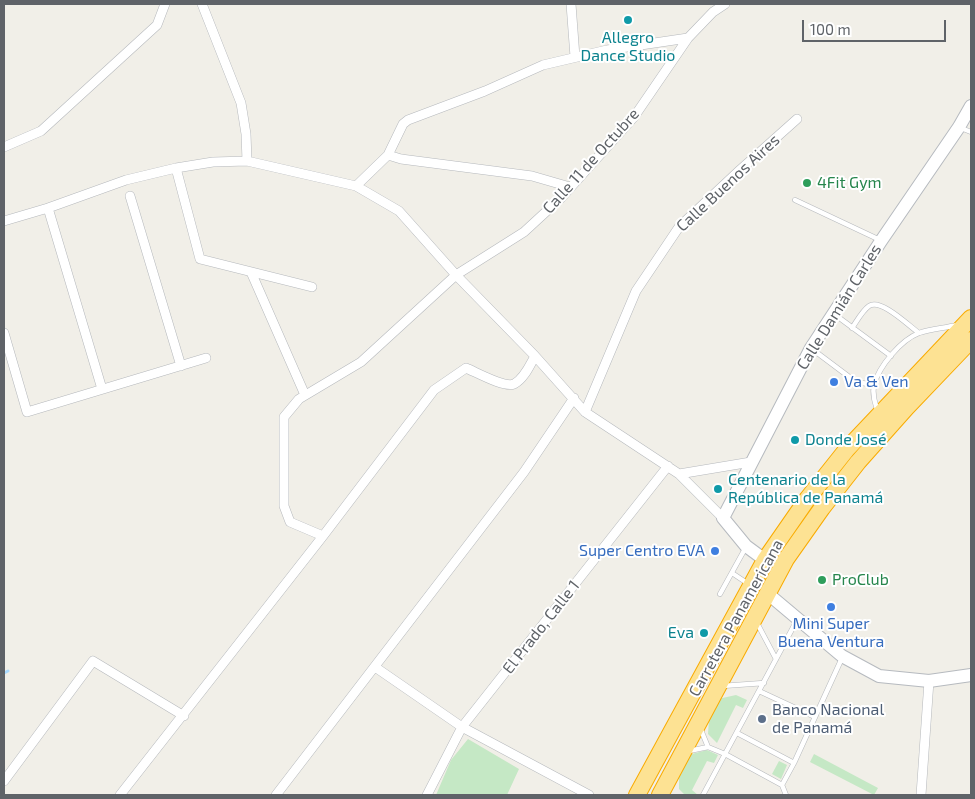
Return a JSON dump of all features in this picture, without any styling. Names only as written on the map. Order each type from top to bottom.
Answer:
[{"type":"highway","name":"Carretera Panamericana","points":[[637,795],[765,560],[808,498],[847,449],[969,321]]},
{"type":"highway","name":"Carretera Panamericana","points":[[657,795],[683,752],[786,559],[858,462],[971,340]]},
{"type":"highway","points":[[755,616],[761,587],[771,567],[765,560]]},
{"type":"highway","points":[[657,795],[700,693],[703,685],[702,677]]},
{"type":"street","points":[[4,147],[41,131],[157,25],[165,4]]},
{"type":"street","points":[[202,4],[241,103],[246,134],[247,161]]},
{"type":"street","points":[[571,4],[575,57]]},
{"type":"street","name":"Calle 11 de Octubre","points":[[323,536],[290,522],[284,506],[284,417],[299,398],[360,362],[456,275],[524,232],[570,187],[634,117],[688,38],[714,12],[725,4]]},
{"type":"street","points":[[356,186],[388,155],[403,124],[408,120],[485,91],[542,65],[607,50],[688,38]]},
{"type":"street","name":"Calle Damián Carles","points":[[723,518],[811,348],[959,127],[971,106]]},
{"type":"street","name":"Calle Buenos Aires","points":[[585,412],[636,291],[679,227],[741,168],[797,119]]},
{"type":"street","points":[[388,155],[401,159],[532,176],[570,187]]},
{"type":"street","points":[[4,221],[48,208],[126,180],[176,168],[213,162],[247,161],[356,186],[399,211],[456,275],[535,356],[585,412],[679,474],[723,518],[746,546],[765,560]]},
{"type":"street","points":[[176,168],[200,259],[312,287]]},
{"type":"street","points":[[130,196],[181,366]]},
{"type":"street","points":[[48,208],[102,390]]},
{"type":"street","points":[[251,272],[305,395]]},
{"type":"street","points":[[4,333],[28,412],[206,358]]},
{"type":"street","points":[[120,795],[184,716],[434,390],[466,368],[506,385],[514,384],[524,374],[535,356]]},
{"type":"street","points":[[276,795],[524,472],[574,398]]},
{"type":"street","points":[[679,474],[751,462]]},
{"type":"street","name":"El Prado, Calle 1","points":[[427,795],[462,727],[668,466]]},
{"type":"street","points":[[746,546],[752,560],[754,582]]},
{"type":"street","points":[[767,593],[842,656],[879,676],[929,682],[971,675]]},
{"type":"street","points":[[4,781],[93,661],[184,716]]},
{"type":"street","points":[[375,667],[462,727],[589,795]]},
{"type":"street","points":[[921,795],[929,682]]},
{"type":"lane","points":[[959,127],[971,132]]},
{"type":"lane","points":[[795,200],[881,241]]},
{"type":"lane","points":[[852,328],[867,307],[874,304],[882,305],[919,333]]},
{"type":"lane","points":[[833,313],[892,356]]},
{"type":"lane","points":[[879,416],[873,395],[874,385],[881,369],[903,342],[919,333],[969,321]]},
{"type":"lane","points":[[811,348],[856,382],[874,385]]},
{"type":"lane","points":[[720,594],[746,546]]},
{"type":"lane","points":[[732,573],[754,582]]},
{"type":"lane","points":[[755,616],[776,659]]},
{"type":"lane","points":[[703,795],[798,619]]},
{"type":"lane","points":[[782,786],[842,656]]},
{"type":"lane","points":[[718,687],[764,683]]},
{"type":"lane","points":[[759,691],[815,717]]},
{"type":"lane","points":[[698,724],[708,747]]},
{"type":"lane","points":[[736,733],[794,763]]},
{"type":"lane","points":[[683,752],[708,747],[726,754],[782,786],[786,795]]},
{"type":"green space","points":[[736,695],[747,700],[743,708],[736,705],[717,743],[708,734],[709,719],[718,699]]},
{"type":"green space","points":[[468,739],[519,769],[507,795],[436,795],[451,760]]},
{"type":"green space","points":[[707,750],[718,755],[714,763],[707,761],[692,790],[698,795],[685,795],[679,789],[679,774],[688,755]]},
{"type":"green space","points":[[814,754],[878,788],[874,795],[810,762]]},
{"type":"green space","points":[[779,761],[787,765],[781,779],[772,774]]},
{"type":"waterway","points":[[4,673],[8,671]]},
{"type":"place","name":"Allegro Dance Studio","points":[[628,20]]},
{"type":"place","name":"4Fit Gym","points":[[807,183]]},
{"type":"place","name":"Va & Ven","points":[[834,382]]},
{"type":"place","name":"Donde José","points":[[795,440]]},
{"type":"place","name":"Centenario de la República de Panamá","points":[[718,489]]},
{"type":"place","name":"Super Centro EVA","points":[[715,551]]},
{"type":"place","name":"ProClub","points":[[822,580]]},
{"type":"place","name":"Mini Super Buena Ventura","points":[[831,607]]},
{"type":"place","name":"Eva","points":[[704,633]]},
{"type":"place","name":"Banco Nacional de Panamá","points":[[762,719]]}]
